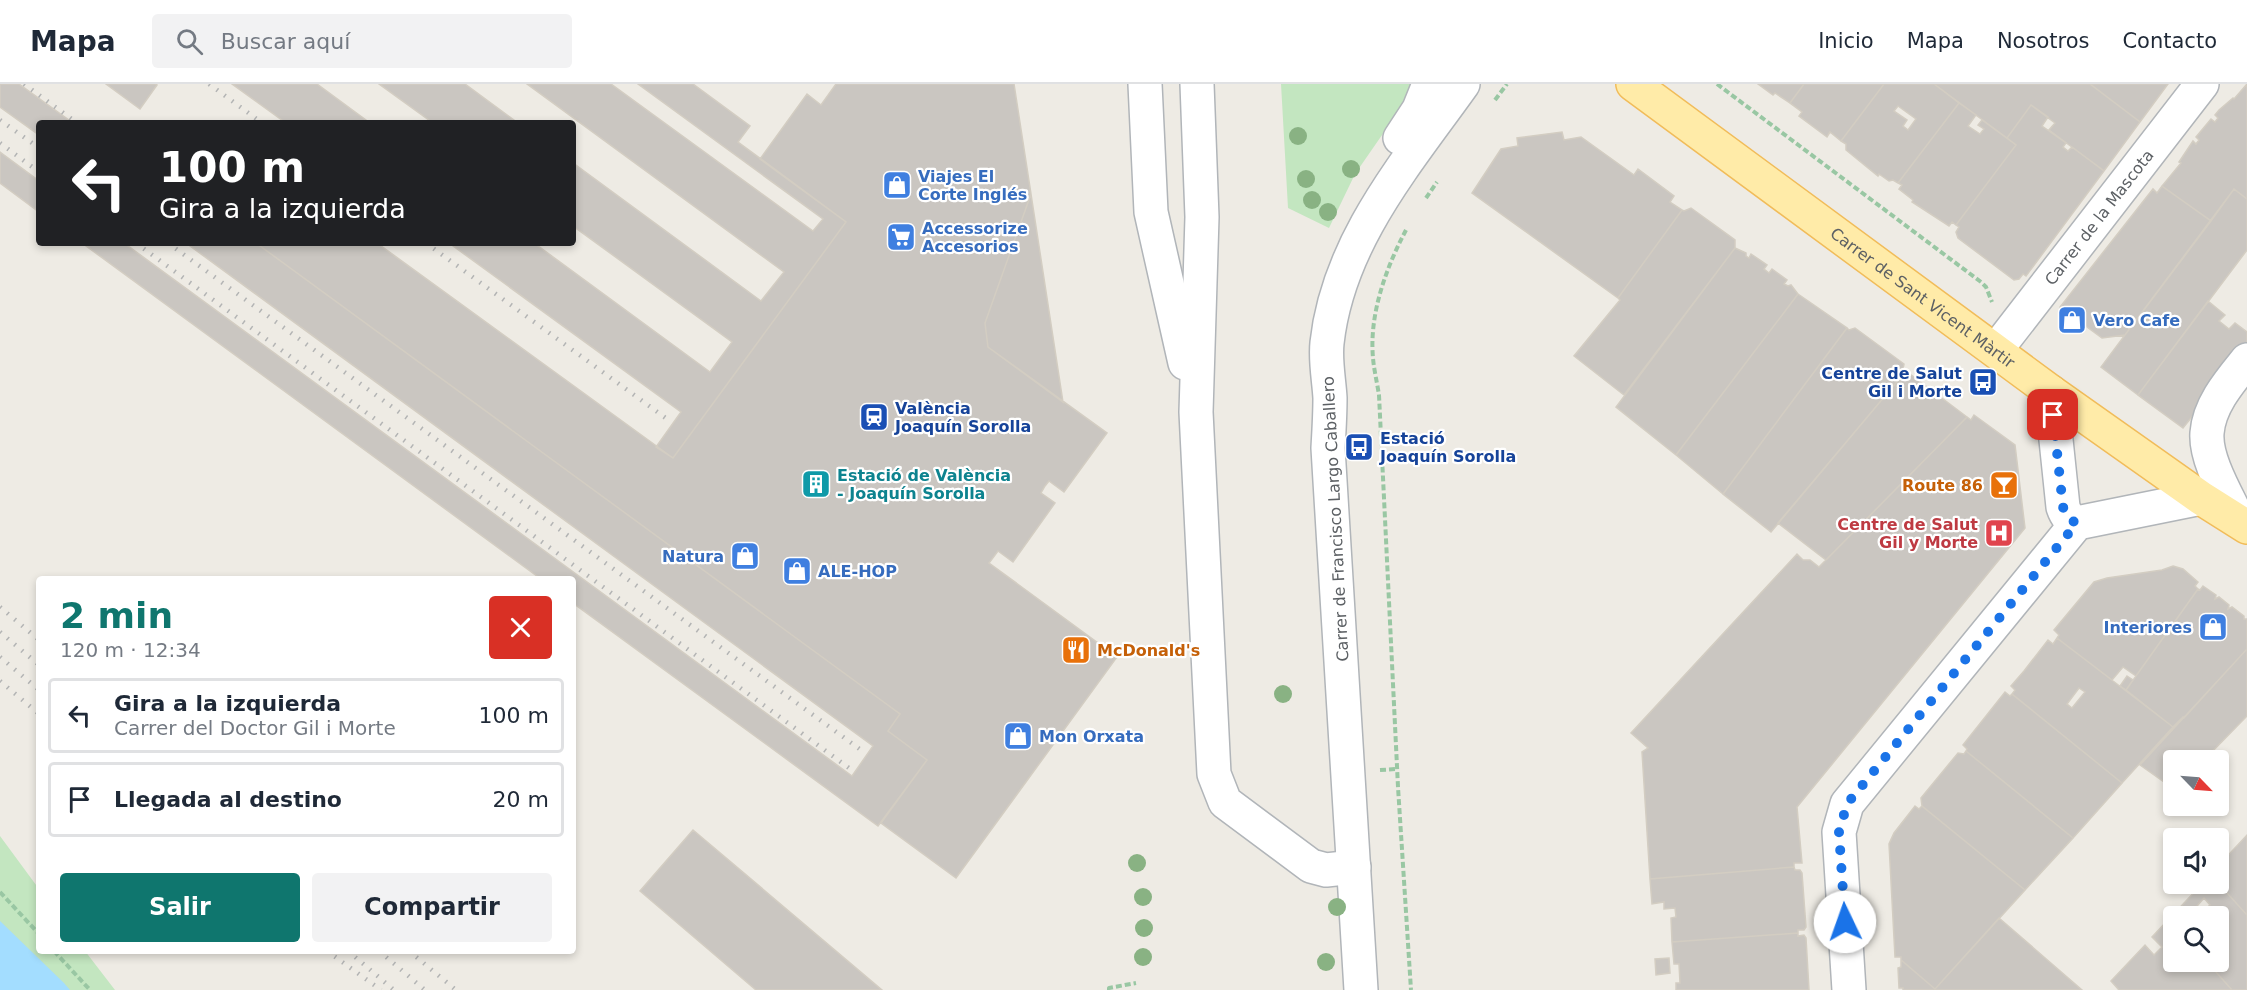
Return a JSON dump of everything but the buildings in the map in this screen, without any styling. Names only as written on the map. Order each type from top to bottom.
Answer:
[{"type":"main road","name":"Carrer de Sant Vicent Màrtir","points":[[1633,84],[2051,392],[2201,498],[2243,524]]},
{"type":"street","points":[[1145,84],[1151,212],[1196,411]]},
{"type":"street","points":[[1197,84],[1202,217],[1196,411],[1214,774],[1225,802],[1311,866],[1326,870],[1354,867]]},
{"type":"street","points":[[1336,297],[1338,254],[1356,204],[1419,109],[1429,84]]},
{"type":"street","name":"Carrer de Francisco Largo Caballero","points":[[1361,990],[1328,448],[1330,399],[1327,345],[1336,297],[1356,243],[1382,197],[1463,84]]},
{"type":"street","name":"Carrer de la Mascota","points":[[1996,350],[2202,84]]},
{"type":"street","points":[[2243,524],[2210,458],[2207,434],[2212,412],[2227,386],[2247,360]]},
{"type":"street","points":[[2051,392],[2063,507],[2065,515],[2070,520],[2077,523],[2201,498]]},
{"type":"street","points":[[1849,990],[1839,832],[1847,804],[2077,523]]},
{"type":"path","points":[[1491,105],[1507,84]]},
{"type":"path","points":[[1717,84],[1981,282],[1996,307],[2018,323]]},
{"type":"path","points":[[1426,199],[1439,180]]},
{"type":"path","points":[[1409,225],[1382,284],[1374,333],[1373,357],[1379,394],[1398,788],[1411,990]]},
{"type":"path","points":[[0,892],[36,931]]},
{"type":"path","points":[[57,954],[90,990]]},
{"type":"path","points":[[1109,990],[1109,988],[1136,983]]},
{"type":"green space","points":[[1281,84],[1411,84],[1407,99],[1355,174],[1329,228],[1288,208]]},
{"type":"green space","points":[[0,836],[36,885],[36,954],[87,954],[115,990],[0,990]]},
{"type":"water","points":[[0,921],[64,983],[70,990],[0,990]]},
{"type":"railway","points":[[24,84],[73,120]]},
{"type":"railway","points":[[209,84],[258,120]]},
{"type":"railway","points":[[0,120],[36,146]]},
{"type":"railway","points":[[0,143],[36,170]]},
{"type":"railway","points":[[140,246],[849,768]]},
{"type":"railway","points":[[172,246],[861,750]]},
{"type":"railway","points":[[430,246],[667,419]]},
{"type":"railway","points":[[0,607],[36,637]]},
{"type":"railway","points":[[0,632],[36,662]]},
{"type":"railway","points":[[0,657],[36,687]]},
{"type":"railway","points":[[0,681],[36,711]]},
{"type":"railway","points":[[331,954],[381,990]]},
{"type":"railway","points":[[352,954],[394,990]]},
{"type":"railway","points":[[383,954],[425,990]]},
{"type":"railway","points":[[413,954],[456,990]]},
{"type":"place","name":"Viajes El Corte Inglés","points":[[897,185]]},
{"type":"place","name":"Accessorize Accesorios","points":[[901,237]]},
{"type":"place","name":"Vero Cafe","points":[[2072,320]]},
{"type":"place","name":"Centre de Salut Gil i Morte","points":[[1983,382]]},
{"type":"place","name":"València Joaquín Sorolla","points":[[874,417]]},
{"type":"place","name":"Estació Joaquín Sorolla","points":[[1359,447]]},
{"type":"place","name":"Estació de València - Joaquín Sorolla","points":[[816,484]]},
{"type":"place","name":"Route 86","points":[[2004,485]]},
{"type":"place","name":"Centre de Salut Gil y Morte","points":[[1999,533]]},
{"type":"place","name":"Natura","points":[[745,556]]},
{"type":"place","name":"ALE-HOP","points":[[797,571]]},
{"type":"place","name":"Interiores","points":[[2213,627]]},
{"type":"place","name":"McDonald's","points":[[1076,650]]},
{"type":"place","name":"Mon Orxata","points":[[1018,736]]},
{"type":"route","points":[[1845,922],[1839,832],[1847,804],[2077,523],[2065,515],[2063,507],[2053,415]]}]
